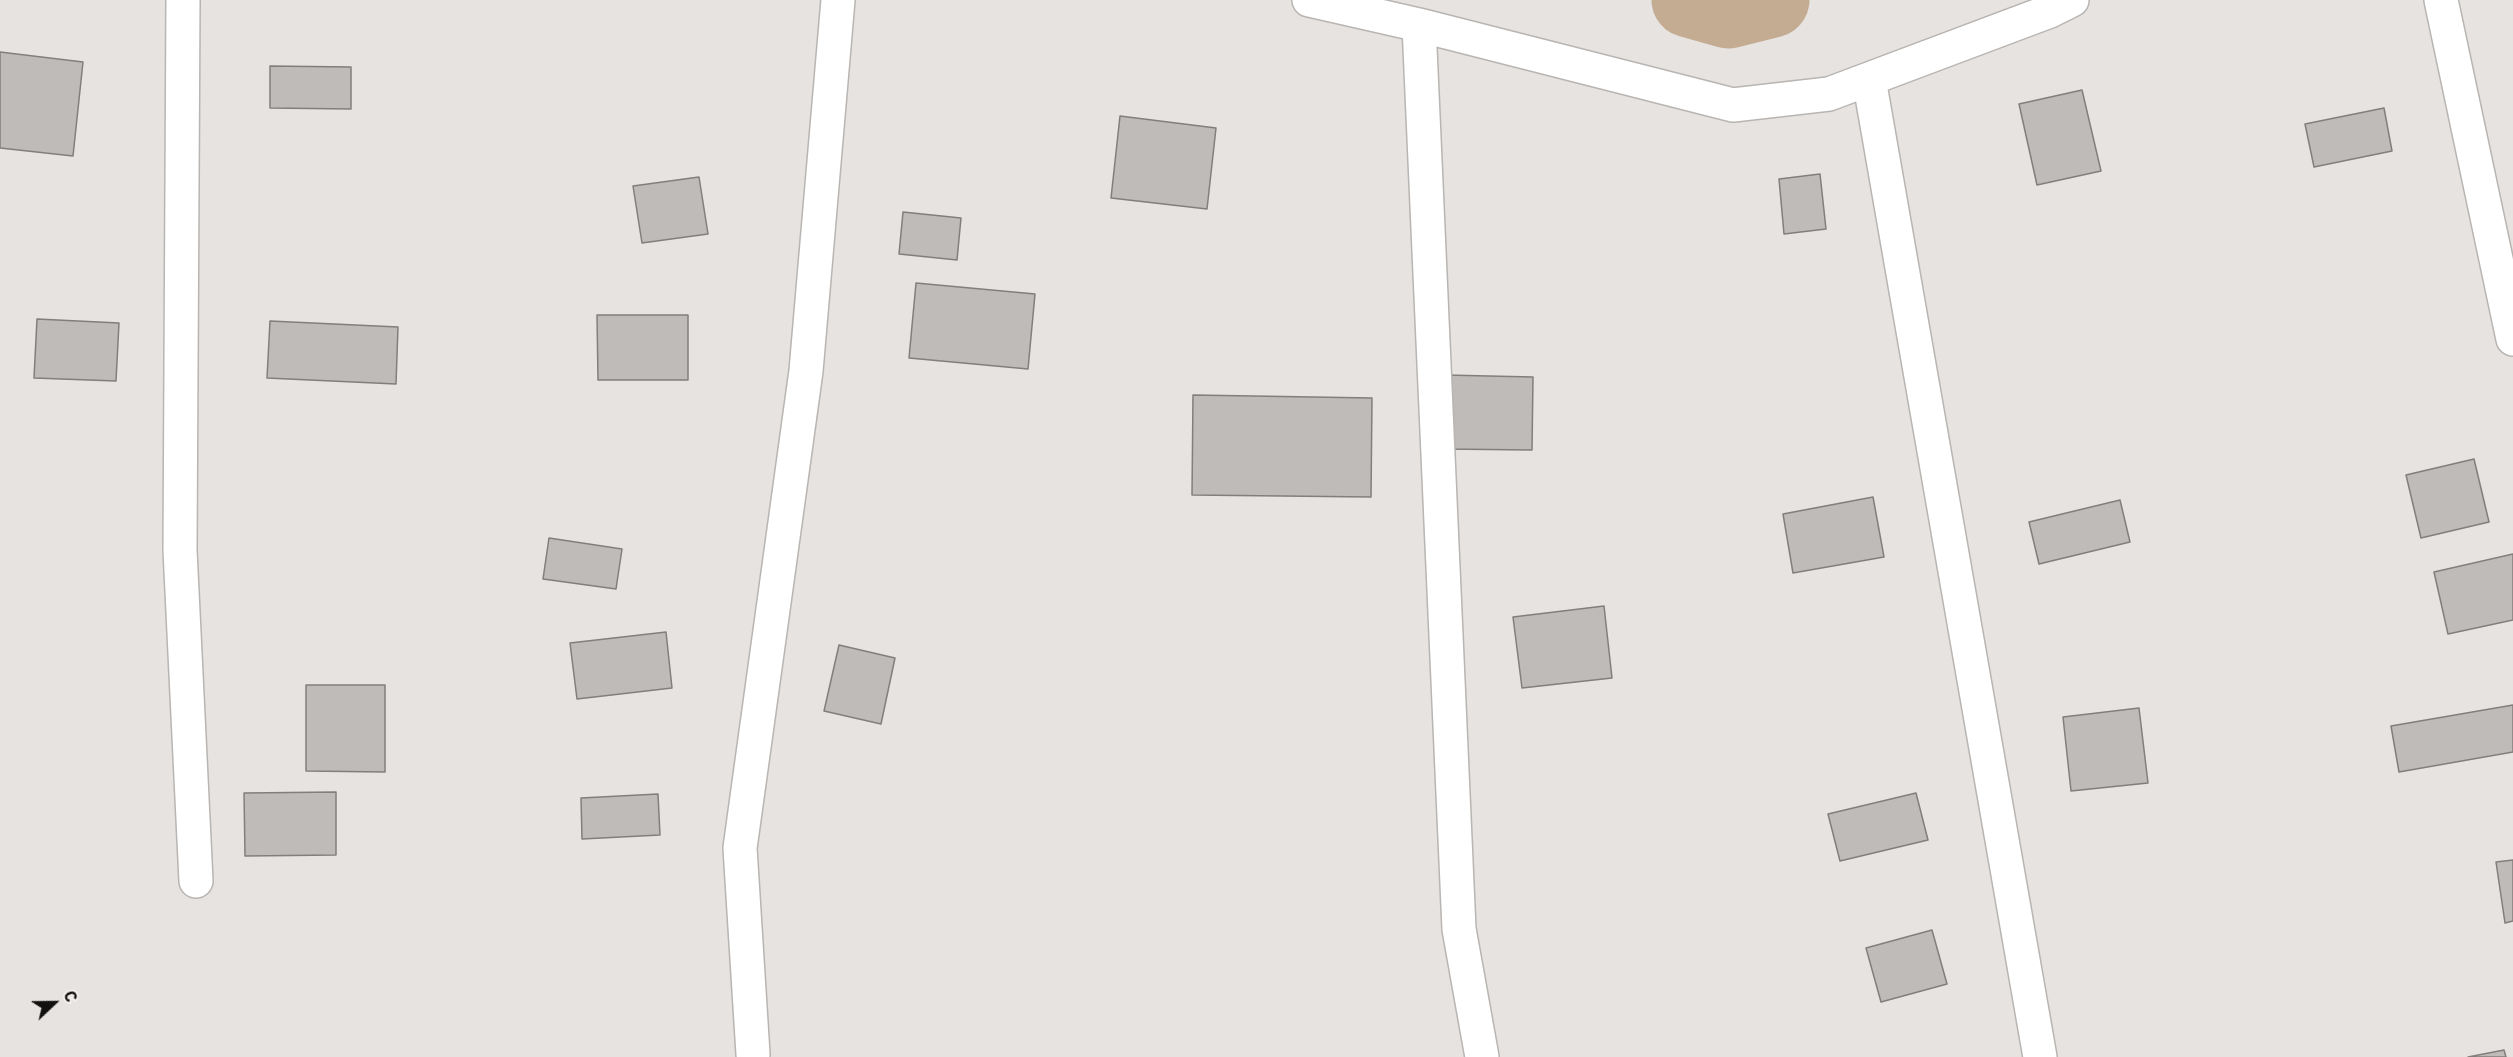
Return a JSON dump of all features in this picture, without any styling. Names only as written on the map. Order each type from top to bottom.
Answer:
[{"type":"street","points":[[183,0],[180,550],[196,881]]},
{"type":"street","points":[[753,1054],[740,848],[806,371],[838,0]]},
{"type":"street","points":[[1309,0],[1733,105],[1829,94],[2050,11],[2072,0]]},
{"type":"street","points":[[2441,0],[2513,339]]},
{"type":"street","points":[[1419,26],[1459,929],[1482,1057]]},
{"type":"street","points":[[1869,79],[2040,1057]]},
{"type":"building","points":[[0,52],[83,62],[73,156],[0,148]]},
{"type":"building","points":[[270,66],[351,67],[351,109],[270,108]]},
{"type":"building","points":[[2082,90],[2101,171],[2037,185],[2019,104]]},
{"type":"building","points":[[2384,108],[2392,151],[2314,167],[2305,124]]},
{"type":"building","points":[[1120,116],[1216,128],[1207,209],[1111,198]]},
{"type":"building","points":[[1820,174],[1826,229],[1784,234],[1779,179]]},
{"type":"building","points":[[699,177],[708,234],[642,243],[633,186]]},
{"type":"building","points":[[903,212],[961,218],[957,260],[899,254]]},
{"type":"building","points":[[916,283],[1035,294],[1028,369],[909,358]]},
{"type":"building","points":[[597,315],[688,315],[688,380],[598,380]]},
{"type":"building","points":[[37,319],[119,323],[116,381],[34,378]]},
{"type":"building","points":[[270,321],[398,327],[396,384],[267,378]]},
{"type":"building","points":[[1445,375],[1533,377],[1532,450],[1444,449]]},
{"type":"building","points":[[1193,395],[1372,398],[1371,497],[1192,495]]},
{"type":"building","points":[[2474,459],[2489,522],[2421,538],[2406,475]]},
{"type":"building","points":[[1873,497],[1884,557],[1793,573],[1783,514]]},
{"type":"building","points":[[2120,500],[2130,542],[2039,564],[2029,522]]},
{"type":"building","points":[[549,538],[622,549],[616,589],[543,579]]},
{"type":"building","points":[[2513,554],[2513,620],[2448,634],[2434,572]]},
{"type":"building","points":[[1604,606],[1612,678],[1522,688],[1513,617]]},
{"type":"building","points":[[666,632],[672,688],[577,699],[570,643]]},
{"type":"building","points":[[839,645],[895,658],[881,724],[824,711]]},
{"type":"building","points":[[306,685],[385,685],[385,772],[306,771]]},
{"type":"building","points":[[2513,705],[2513,752],[2399,772],[2391,726]]},
{"type":"building","points":[[2139,708],[2148,783],[2071,791],[2063,717]]},
{"type":"building","points":[[336,792],[336,855],[245,856],[244,793]]},
{"type":"building","points":[[1916,793],[1928,840],[1840,861],[1828,814]]},
{"type":"building","points":[[658,794],[660,835],[582,839],[581,798]]},
{"type":"building","points":[[2513,860],[2513,921],[2505,923],[2496,862]]},
{"type":"building","points":[[1932,930],[1947,984],[1881,1002],[1866,948]]},
{"type":"building","points":[[2504,1050],[2506,1057],[2468,1057]]},
{"type":"waterway","points":[[1689,0],[1728,11],[1772,0]]}]
